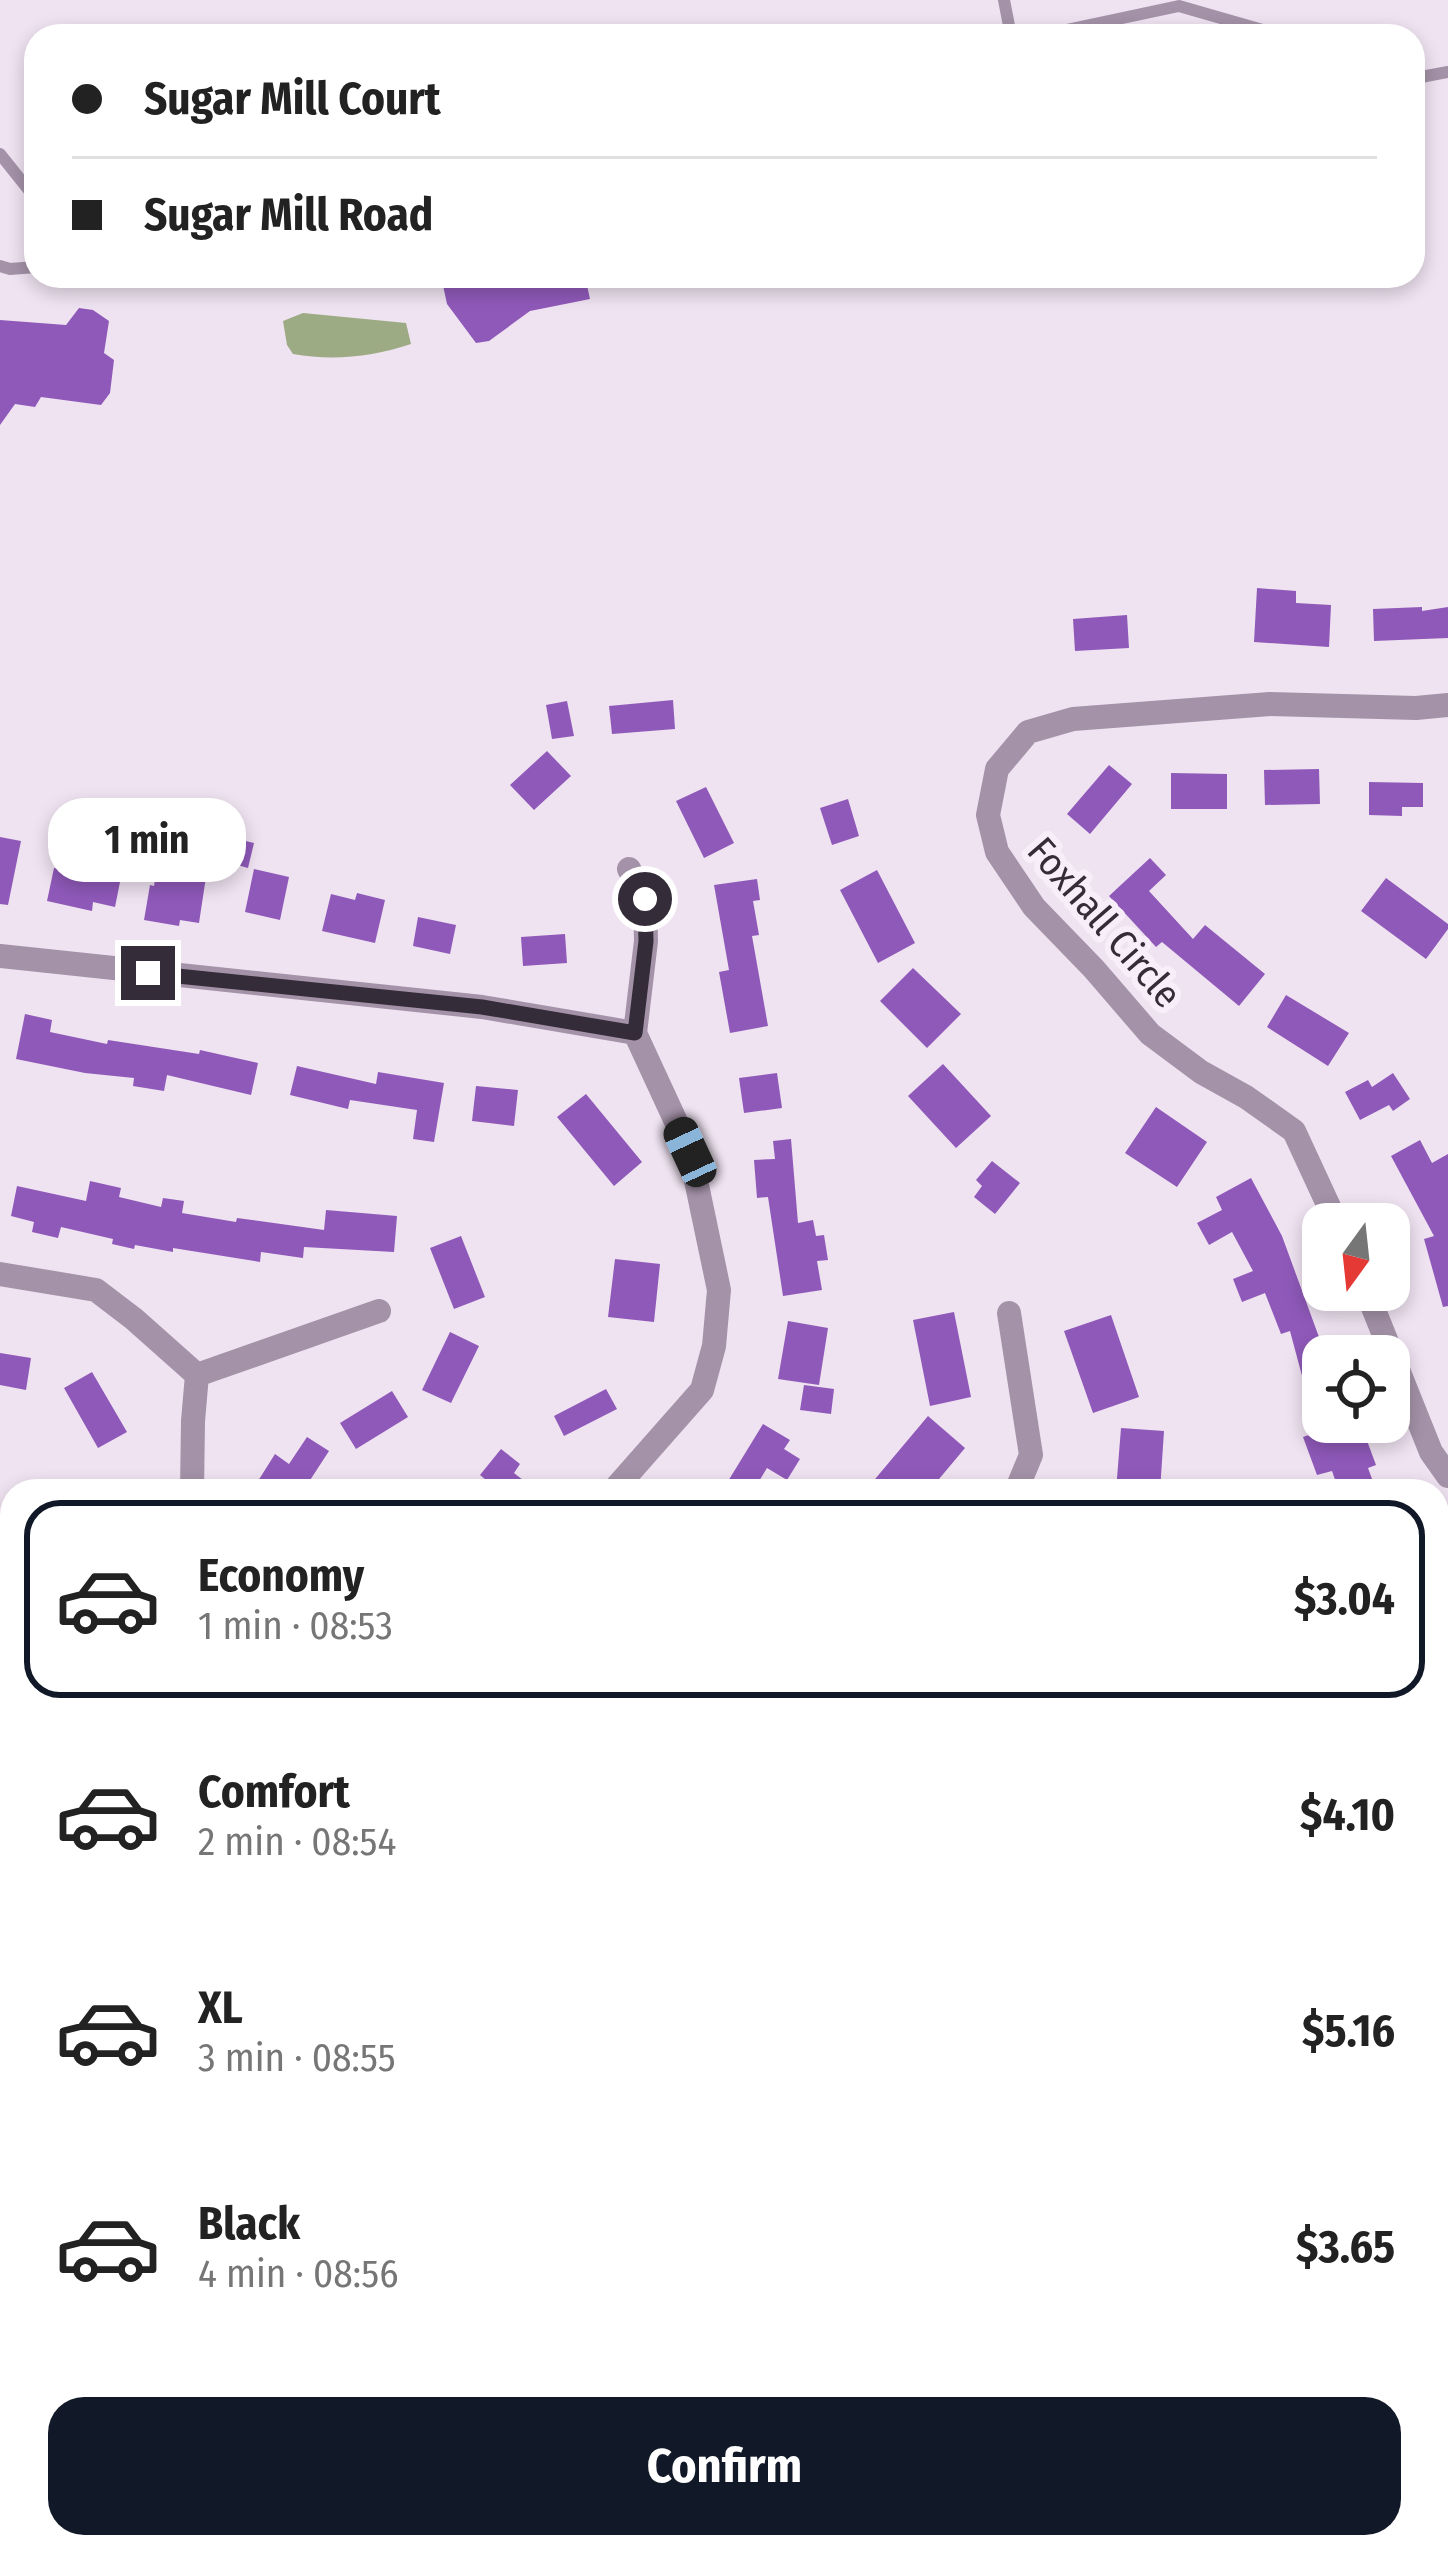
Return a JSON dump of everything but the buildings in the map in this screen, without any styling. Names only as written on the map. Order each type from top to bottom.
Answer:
[{"type":"street","name":"Foxhall Circle","points":[[1327,1203],[1294,1131],[1150,1034],[1034,908],[997,852],[988,815],[997,769],[1028,732],[1073,719],[1270,704],[1448,705]]},
{"type":"street","points":[[624,1479],[702,1390],[714,1346],[718,1290],[690,1152],[635,1033],[646,941],[645,899],[629,869]]},
{"type":"street","points":[[0,956],[482,1007],[635,1033]]},
{"type":"street","points":[[0,1274],[97,1290],[197,1375]]},
{"type":"street","points":[[1374,1311],[1431,1452],[1448,1476]]},
{"type":"street","points":[[197,1375],[380,1312]]},
{"type":"street","points":[[1009,1313],[1031,1455],[1021,1479]]},
{"type":"street","points":[[192,1479],[197,1375]]},
{"type":"lane","points":[[1089,24],[1179,3],[1245,24]]},
{"type":"lane","points":[[0,154],[24,184]]},
{"type":"shaded area","points":[[303,313],[406,323],[411,344],[352,356],[293,354],[283,321]]},
{"type":"route","points":[[148,973],[482,1007],[635,1033],[646,941],[645,899]]}]
